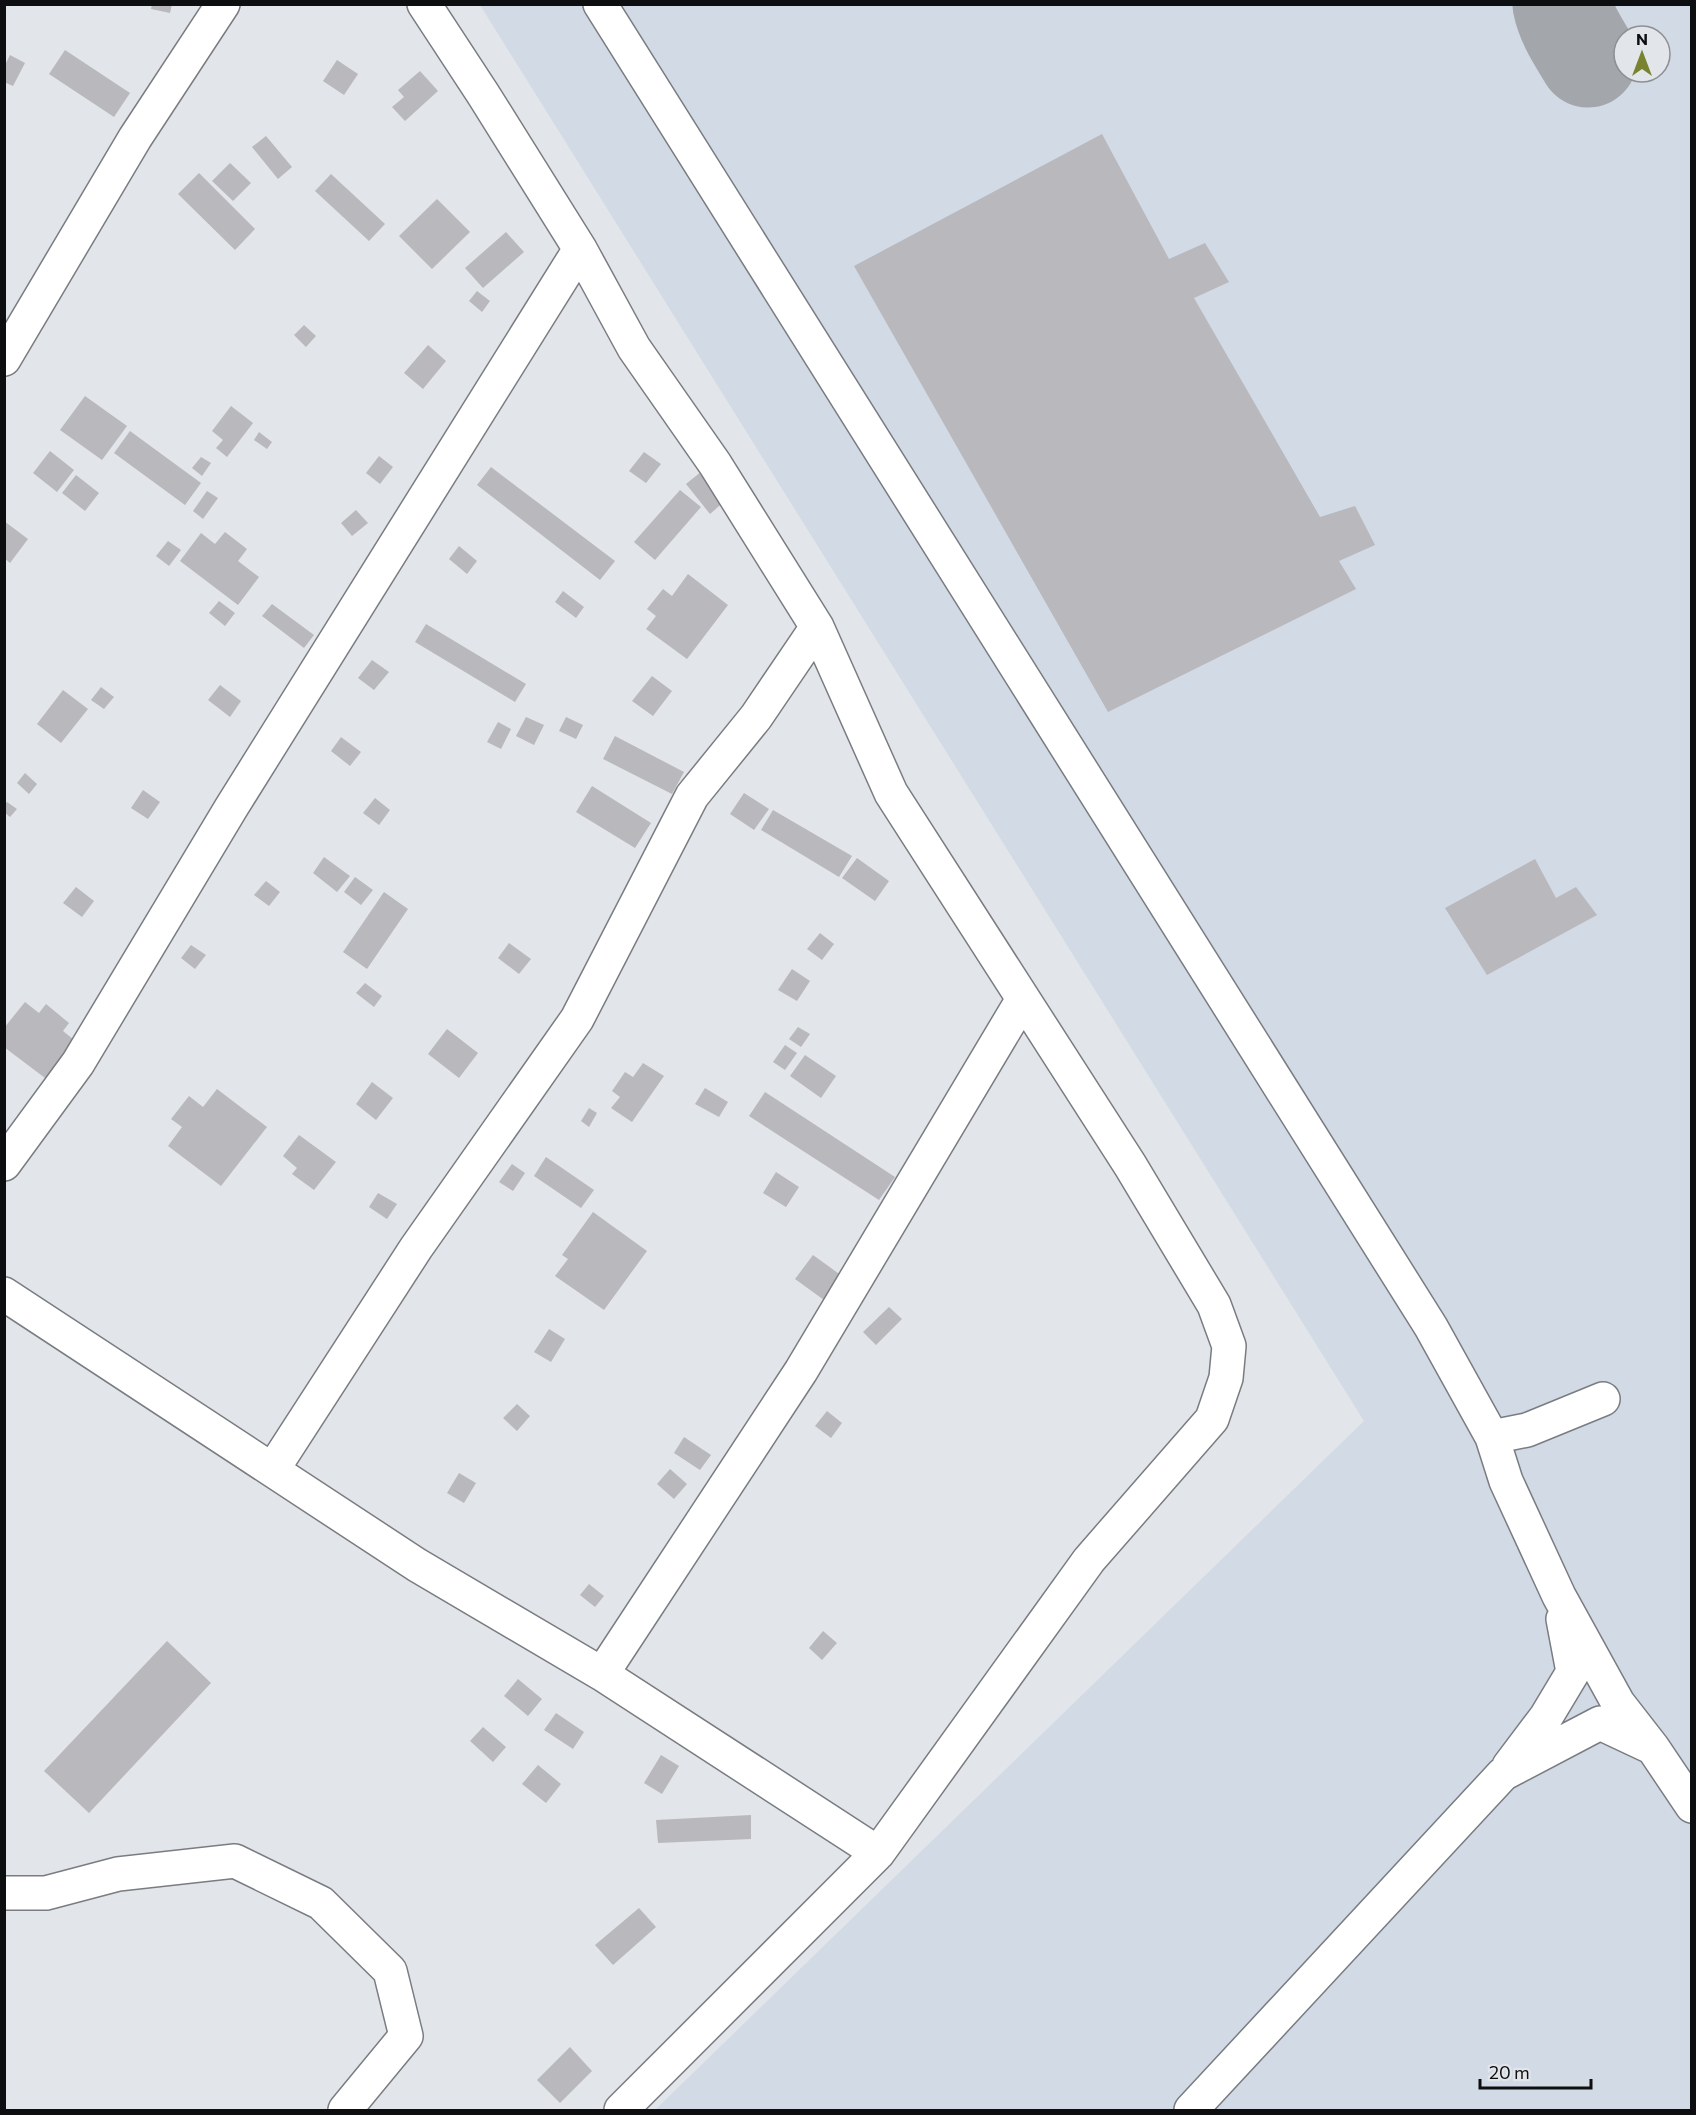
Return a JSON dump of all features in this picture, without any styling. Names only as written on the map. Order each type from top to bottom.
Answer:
[{"type":"street","points":[[4,359],[135,138],[223,4]]},
{"type":"street","points":[[424,4],[580,249],[634,348],[715,464],[817,627],[891,793],[1130,1165],[1214,1305],[1229,1346],[1226,1378],[1212,1419],[1089,1560],[878,1853],[621,2110]]},
{"type":"street","points":[[600,4],[1431,1327],[1492,1437],[1506,1481],[1559,1596],[1618,1704],[1653,1748],[1692,1806]]},
{"type":"street","points":[[4,1164],[78,1063],[231,808],[580,249]]},
{"type":"street","points":[[273,1468],[416,1248],[577,1019],[692,796],[756,717],[817,627]]},
{"type":"street","points":[[602,1674],[801,1371],[1023,999]]},
{"type":"street","points":[[4,1294],[273,1468],[417,1565],[602,1674],[878,1853]]},
{"type":"street","points":[[1492,1437],[1527,1430],[1603,1399]]},
{"type":"street","points":[[1191,2110],[1503,1774],[1546,1717],[1573,1672],[1559,1596]]},
{"type":"street","points":[[1503,1774],[1600,1723],[1653,1748]]},
{"type":"street","points":[[4,1893],[46,1893],[118,1874],[235,1861],[321,1903],[390,1971],[406,2036],[345,2110]]},
{"type":"shaded area","points":[[480,5],[1691,5],[1691,2110],[655,2110],[1364,1421]]},
{"type":"building","points":[[152,4],[172,4],[170,13],[151,9]]},
{"type":"building","points":[[65,50],[130,93],[114,117],[49,74]]},
{"type":"building","points":[[10,55],[25,63],[13,86],[4,82],[4,67]]},
{"type":"building","points":[[337,60],[358,74],[344,95],[323,81]]},
{"type":"building","points":[[420,71],[438,91],[405,121],[392,107],[404,97],[398,90]]},
{"type":"building","points":[[1102,134],[1169,259],[1205,243],[1229,282],[1194,298],[1320,517],[1355,506],[1375,545],[1339,561],[1356,589],[1108,712],[854,266]]},
{"type":"building","points":[[266,136],[292,167],[278,179],[252,147]]},
{"type":"building","points":[[230,163],[251,183],[233,201],[212,181]]},
{"type":"building","points":[[199,173],[255,229],[235,250],[178,194]]},
{"type":"building","points":[[331,174],[385,224],[369,241],[315,191]]},
{"type":"building","points":[[437,199],[470,232],[432,269],[399,236]]},
{"type":"building","points":[[506,232],[524,252],[483,288],[465,268]]},
{"type":"building","points":[[477,291],[490,301],[482,312],[469,301]]},
{"type":"building","points":[[304,325],[316,336],[306,347],[294,335]]},
{"type":"building","points":[[428,345],[446,361],[423,389],[404,373]]},
{"type":"building","points":[[85,396],[127,426],[102,460],[60,430]]},
{"type":"building","points":[[231,406],[253,423],[227,457],[216,448],[223,440],[212,431]]},
{"type":"building","points":[[130,431],[201,483],[185,505],[114,453]]},
{"type":"building","points":[[259,432],[272,442],[267,449],[254,440]]},
{"type":"building","points":[[50,451],[74,470],[57,492],[33,473]]},
{"type":"building","points":[[644,452],[661,464],[646,483],[629,471]]},
{"type":"building","points":[[379,456],[393,467],[380,484],[366,473]]},
{"type":"building","points":[[201,457],[211,463],[202,476],[192,468]]},
{"type":"building","points":[[491,467],[615,561],[600,580],[477,485]]},
{"type":"building","points":[[702,471],[726,500],[710,514],[686,484]]},
{"type":"building","points":[[76,475],[99,493],[85,511],[62,493]]},
{"type":"building","points":[[680,490],[701,507],[655,560],[634,542]]},
{"type":"building","points":[[207,491],[218,498],[203,519],[193,511]]},
{"type":"building","points":[[356,510],[368,523],[352,536],[341,523]]},
{"type":"building","points":[[4,521],[28,539],[10,563],[4,558]]},
{"type":"building","points":[[225,532],[247,549],[238,561],[259,577],[238,605],[180,561],[201,533],[215,544]]},
{"type":"building","points":[[168,541],[181,550],[169,566],[156,556]]},
{"type":"building","points":[[459,546],[477,561],[467,574],[449,559]]},
{"type":"building","points":[[688,574],[728,605],[687,659],[646,629],[656,616],[647,609],[663,589],[672,596]]},
{"type":"building","points":[[563,591],[584,607],[576,618],[555,602]]},
{"type":"building","points":[[219,601],[235,613],[225,626],[209,613]]},
{"type":"building","points":[[272,604],[314,635],[304,648],[262,616]]},
{"type":"building","points":[[426,624],[526,684],[515,702],[415,642]]},
{"type":"building","points":[[372,660],[389,672],[374,690],[358,678]]},
{"type":"building","points":[[652,676],[672,691],[653,716],[632,701]]},
{"type":"building","points":[[220,685],[241,701],[230,717],[208,700]]},
{"type":"building","points":[[101,687],[114,697],[104,709],[91,700]]},
{"type":"building","points":[[63,690],[88,709],[61,743],[37,724]]},
{"type":"building","points":[[526,717],[544,725],[534,745],[516,736]]},
{"type":"building","points":[[566,717],[583,725],[576,739],[559,731]]},
{"type":"building","points":[[498,722],[511,729],[501,749],[487,742]]},
{"type":"building","points":[[615,736],[684,772],[672,794],[603,759]]},
{"type":"building","points":[[341,737],[361,752],[350,766],[331,751]]},
{"type":"building","points":[[25,773],[37,784],[29,794],[17,783]]},
{"type":"building","points":[[592,786],[651,823],[635,848],[576,812]]},
{"type":"building","points":[[143,790],[160,802],[148,819],[131,808]]},
{"type":"building","points":[[744,793],[769,809],[754,830],[730,814]]},
{"type":"building","points":[[375,798],[390,810],[379,825],[363,813]]},
{"type":"building","points":[[7,802],[17,809],[10,817],[4,812],[4,805]]},
{"type":"building","points":[[773,810],[852,856],[839,877],[761,830]]},
{"type":"building","points":[[324,857],[350,876],[337,892],[313,873]]},
{"type":"building","points":[[857,858],[889,881],[875,901],[842,878]]},
{"type":"building","points":[[1535,859],[1556,898],[1576,887],[1597,915],[1487,975],[1445,908]]},
{"type":"building","points":[[355,877],[373,890],[361,905],[344,892]]},
{"type":"building","points":[[266,881],[280,892],[269,906],[254,895]]},
{"type":"building","points":[[76,887],[94,901],[82,917],[63,903]]},
{"type":"building","points":[[384,892],[408,909],[367,969],[343,952]]},
{"type":"building","points":[[820,933],[834,944],[822,960],[807,949]]},
{"type":"building","points":[[509,943],[531,959],[519,974],[498,958]]},
{"type":"building","points":[[191,945],[206,955],[195,969],[181,958]]},
{"type":"building","points":[[792,969],[810,981],[797,1001],[778,990]]},
{"type":"building","points":[[365,983],[382,996],[374,1007],[356,993]]},
{"type":"building","points":[[25,1002],[39,1013],[46,1004],[69,1023],[63,1031],[78,1043],[49,1081],[4,1047],[4,1028]]},
{"type":"building","points":[[798,1027],[810,1034],[801,1047],[789,1039]]},
{"type":"building","points":[[447,1029],[478,1053],[459,1078],[428,1054]]},
{"type":"building","points":[[785,1045],[797,1053],[785,1070],[773,1062]]},
{"type":"building","points":[[805,1055],[836,1076],[821,1098],[790,1076]]},
{"type":"building","points":[[643,1063],[664,1076],[632,1122],[611,1108],[620,1097],[612,1091],[625,1072],[633,1077]]},
{"type":"building","points":[[372,1082],[393,1098],[376,1120],[356,1104]]},
{"type":"building","points":[[705,1088],[728,1102],[719,1117],[695,1104]]},
{"type":"building","points":[[217,1089],[267,1127],[221,1186],[168,1146],[182,1127],[171,1119],[189,1096],[203,1107]]},
{"type":"building","points":[[765,1092],[895,1177],[879,1200],[749,1116]]},
{"type":"building","points":[[589,1108],[597,1113],[589,1127],[581,1121]]},
{"type":"building","points":[[299,1135],[336,1162],[314,1190],[292,1174],[297,1168],[283,1156]]},
{"type":"building","points":[[546,1157],[594,1190],[581,1208],[534,1176]]},
{"type":"building","points":[[512,1164],[525,1173],[513,1191],[499,1182]]},
{"type":"building","points":[[776,1172],[799,1187],[786,1207],[763,1193]]},
{"type":"building","points":[[378,1193],[397,1204],[387,1219],[369,1207]]},
{"type":"building","points":[[593,1212],[647,1251],[604,1310],[555,1276],[568,1259],[562,1255]]},
{"type":"building","points":[[813,1255],[842,1276],[824,1300],[795,1279]]},
{"type":"building","points":[[889,1307],[902,1319],[876,1345],[863,1332]]},
{"type":"building","points":[[549,1329],[565,1339],[551,1362],[534,1352]]},
{"type":"building","points":[[517,1404],[530,1416],[517,1431],[503,1418]]},
{"type":"building","points":[[827,1411],[842,1423],[831,1438],[815,1426]]},
{"type":"building","points":[[684,1437],[711,1455],[700,1470],[674,1453]]},
{"type":"building","points":[[670,1469],[687,1484],[674,1499],[657,1484]]},
{"type":"building","points":[[459,1473],[476,1483],[464,1503],[447,1493]]},
{"type":"building","points":[[589,1584],[604,1596],[595,1607],[580,1595]]},
{"type":"building","points":[[823,1631],[837,1643],[822,1660],[809,1648]]},
{"type":"building","points":[[167,1641],[211,1683],[89,1813],[44,1771]]},
{"type":"building","points":[[518,1679],[542,1699],[528,1716],[504,1696]]},
{"type":"building","points":[[556,1713],[584,1732],[573,1749],[544,1730]]},
{"type":"building","points":[[483,1727],[506,1747],[493,1762],[470,1741]]},
{"type":"building","points":[[661,1755],[679,1766],[662,1794],[644,1783]]},
{"type":"building","points":[[538,1765],[561,1784],[546,1803],[522,1784]]},
{"type":"building","points":[[751,1815],[751,1839],[658,1843],[656,1820]]},
{"type":"building","points":[[639,1908],[656,1927],[613,1965],[595,1945]]},
{"type":"building","points":[[570,2047],[592,2071],[560,2103],[537,2080]]},
{"type":"taxiway","points":[[1562,4],[1569,25],[1588,58]]}]
